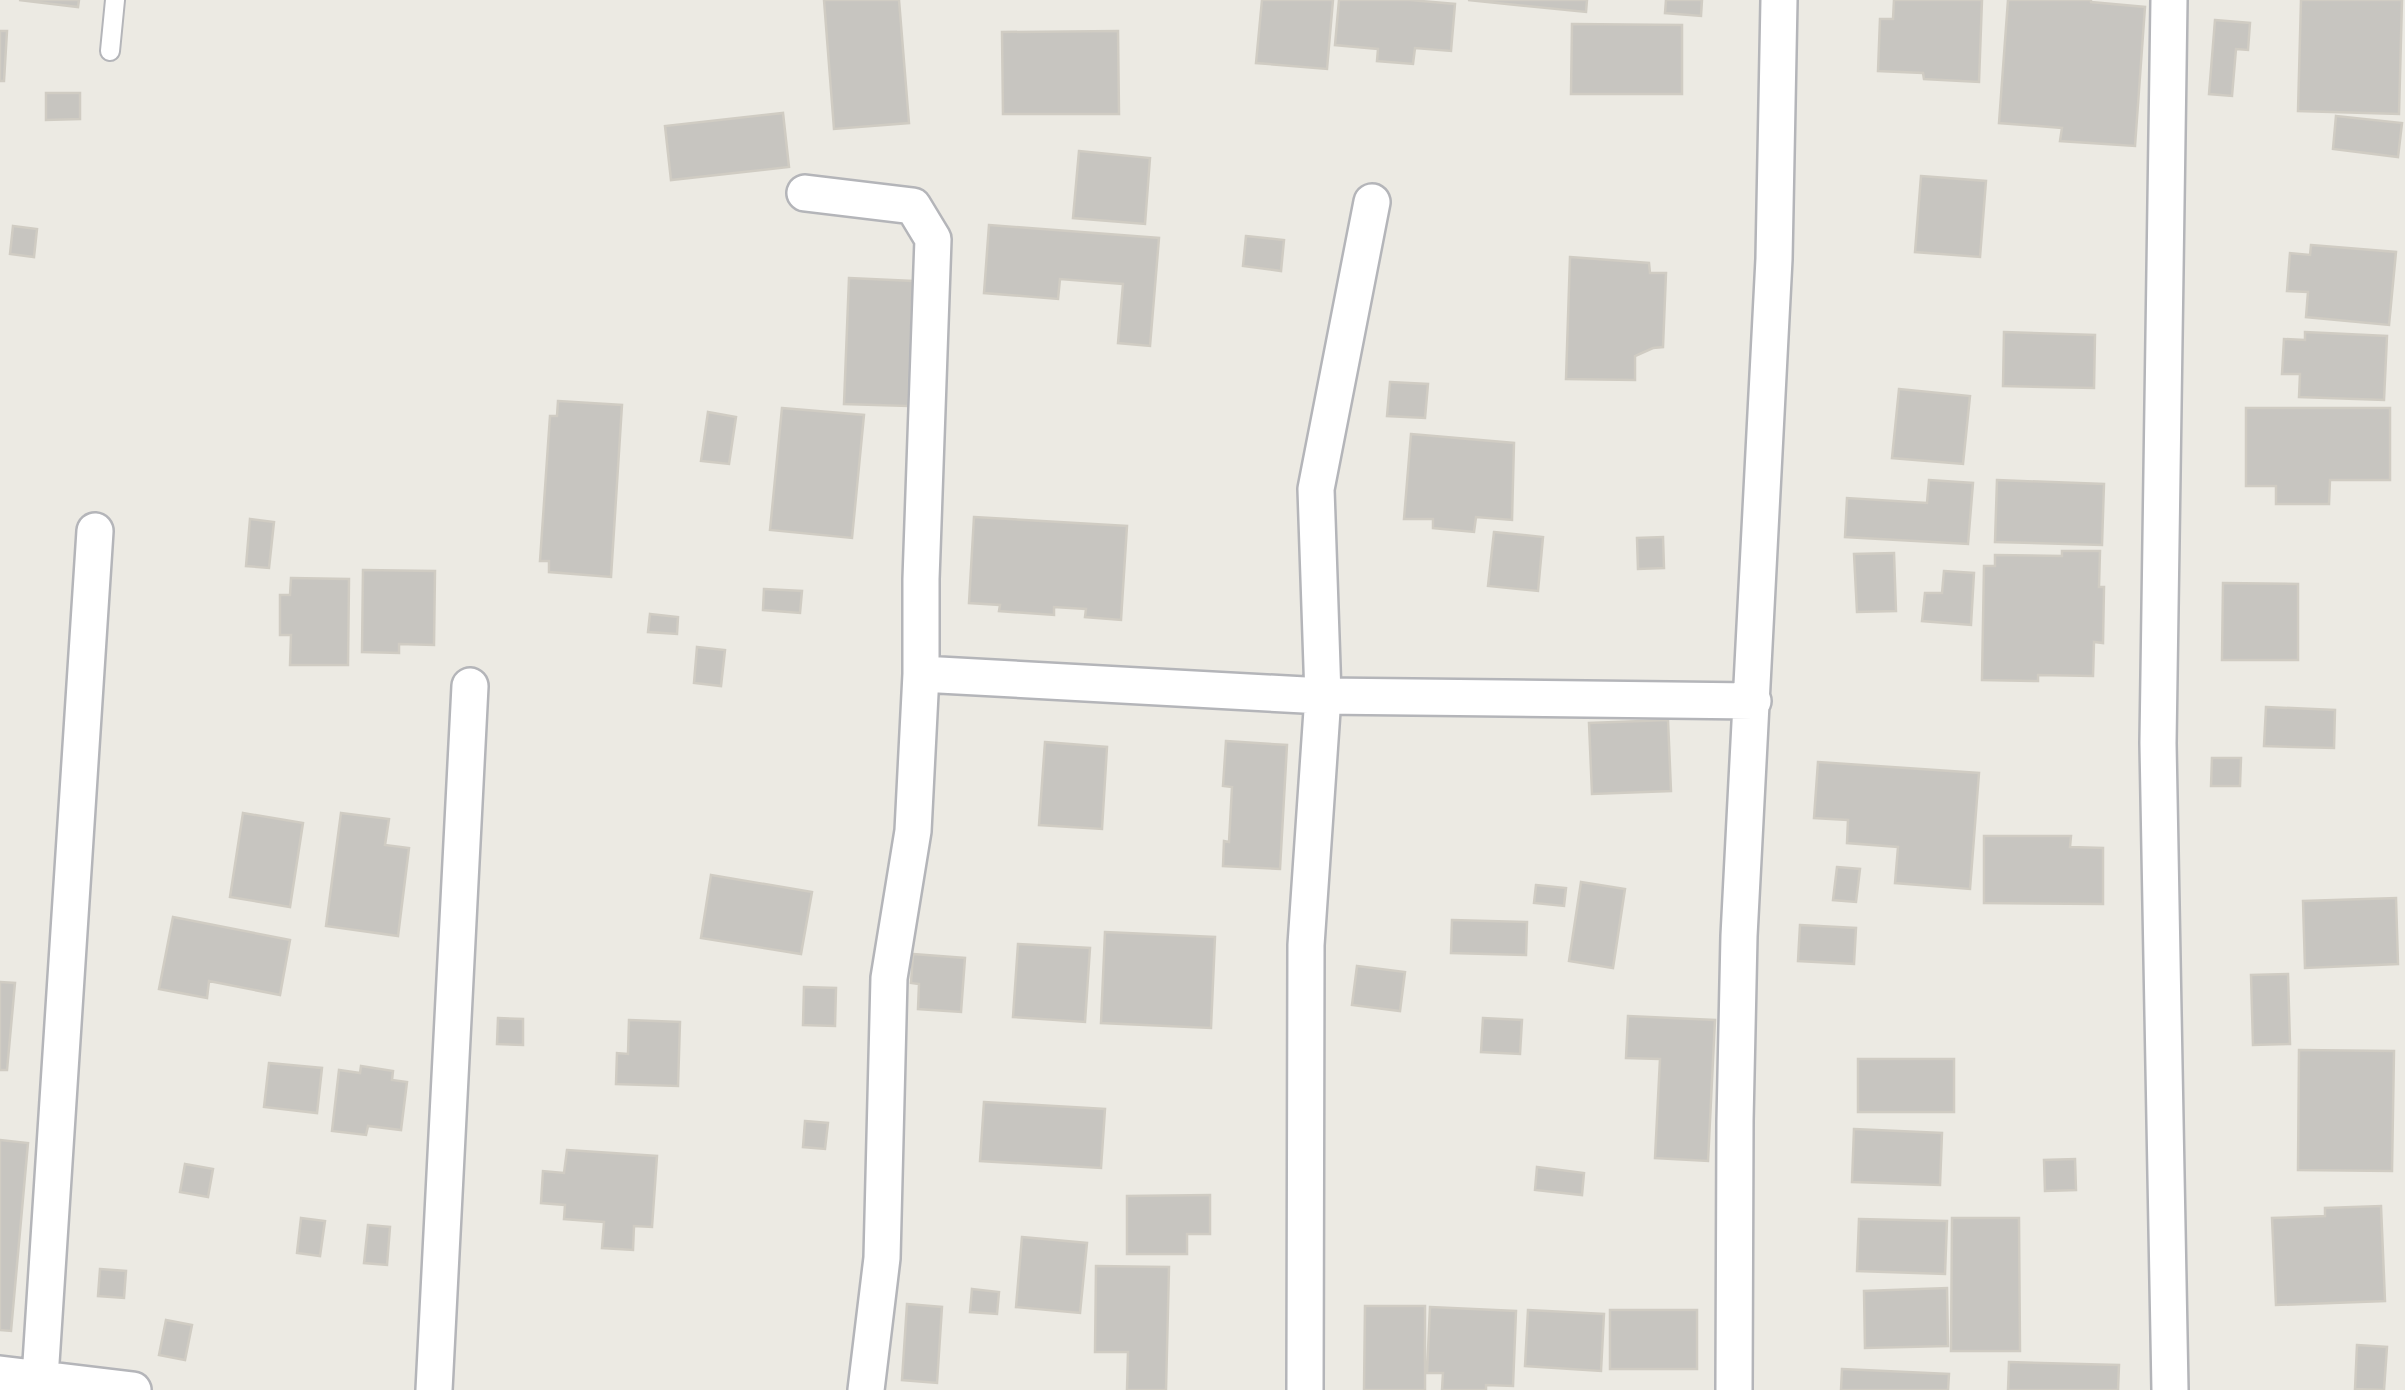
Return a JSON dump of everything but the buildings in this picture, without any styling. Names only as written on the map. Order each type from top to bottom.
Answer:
[{"type":"street","points":[[1734,1390],[1739,936],[1774,259],[1779,0]]},
{"type":"street","points":[[2170,0],[2158,743],[2170,1390]]},
{"type":"street","points":[[805,193],[913,206],[932,239],[913,830],[889,978],[882,1258],[866,1390]]},
{"type":"street","points":[[1305,1390],[1306,945],[1322,696],[1316,489],[1372,202]]},
{"type":"street","points":[[40,1378],[95,532]]},
{"type":"street","points":[[921,674],[1322,696],[1753,701]]},
{"type":"street","points":[[434,1390],[470,686]]},
{"type":"street","points":[[0,1374],[133,1390]]},
{"type":"lane","points":[[110,51],[115,0]]}]
